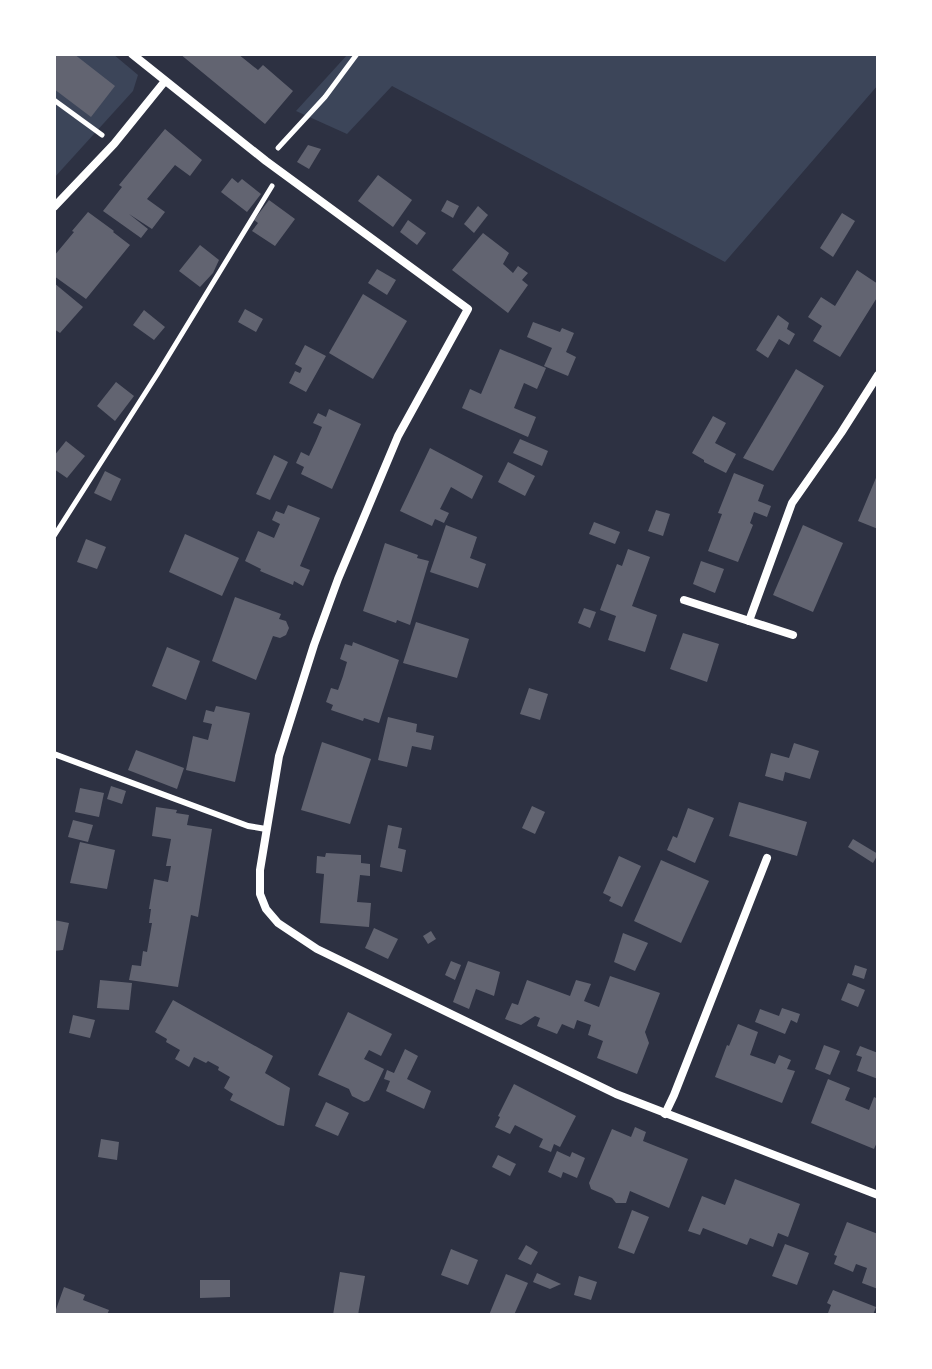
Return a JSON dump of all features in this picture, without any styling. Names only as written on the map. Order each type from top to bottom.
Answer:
[{"type":"street","points":[[132,54],[266,161],[468,309],[398,436],[314,645],[279,756],[260,870],[260,894],[266,909],[299,939],[566,1070],[665,1114],[878,1195]]},
{"type":"street","points":[[54,207],[114,144],[165,81]]},
{"type":"street","points":[[749,621],[792,503],[878,375]]},
{"type":"street","points":[[684,600],[793,635]]},
{"type":"street","points":[[665,1114],[767,858]]},
{"type":"lane","points":[[54,754],[248,826],[266,829]]},
{"type":"path","points":[[266,161],[325,97],[357,54]]},
{"type":"path","points":[[54,100],[114,144]]},
{"type":"path","points":[[54,536],[281,172]]},
{"type":"shaded area","points":[[54,54],[113,54],[138,75],[133,91],[54,178]]},
{"type":"shaded area","points":[[348,54],[878,54],[878,85],[725,262],[392,86],[347,134],[296,111]]},
{"type":"building","points":[[54,54],[74,54],[115,86],[91,117],[54,89]]},
{"type":"building","points":[[180,54],[238,54],[258,70],[263,65],[293,91],[265,124]]},
{"type":"building","points":[[165,129],[202,160],[190,176],[175,165],[147,199],[165,212],[152,229],[129,214],[148,229],[141,238],[103,211],[122,187],[119,185]]},
{"type":"building","points":[[308,145],[321,149],[309,169],[297,162]]},
{"type":"building","points":[[378,175],[412,200],[393,227],[358,201]]},
{"type":"building","points":[[232,178],[238,183],[242,179],[261,194],[247,212],[221,192]]},
{"type":"building","points":[[269,200],[295,219],[275,246],[252,231],[258,223],[254,220]]},
{"type":"building","points":[[447,200],[459,206],[453,218],[441,211]]},
{"type":"building","points":[[478,206],[488,215],[474,233],[464,224]]},
{"type":"building","points":[[88,212],[130,245],[86,299],[54,276],[54,256]]},
{"type":"building","points":[[842,213],[855,221],[833,257],[820,248]]},
{"type":"building","points":[[408,220],[426,233],[417,245],[400,232]]},
{"type":"building","points":[[483,233],[509,253],[503,264],[513,273],[518,266],[528,273],[522,280],[528,285],[508,313],[452,270]]},
{"type":"building","points":[[200,245],[219,260],[213,273],[200,287],[179,271]]},
{"type":"building","points":[[377,269],[396,280],[387,295],[368,283]]},
{"type":"building","points":[[857,270],[878,284],[878,296],[840,357],[813,341],[822,326],[808,317],[821,297],[835,306]]},
{"type":"building","points":[[54,283],[83,307],[60,333],[54,329]]},
{"type":"building","points":[[363,294],[407,321],[373,379],[329,353]]},
{"type":"building","points":[[245,309],[263,319],[256,332],[238,322]]},
{"type":"building","points":[[144,310],[165,327],[154,340],[133,325]]},
{"type":"building","points":[[778,315],[789,323],[787,329],[795,334],[789,345],[779,339],[768,358],[756,350]]},
{"type":"building","points":[[533,322],[560,332],[562,328],[574,333],[566,352],[576,357],[568,376],[544,366],[552,348],[527,337]]},
{"type":"building","points":[[305,345],[326,356],[306,392],[289,383],[295,371],[300,373],[302,368],[295,364]]},
{"type":"building","points":[[500,349],[546,368],[537,389],[524,383],[514,408],[536,417],[528,437],[462,408],[470,389],[481,394]]},
{"type":"building","points":[[796,369],[824,386],[773,471],[743,458]]},
{"type":"building","points":[[116,382],[134,396],[115,421],[97,406]]},
{"type":"building","points":[[329,409],[361,424],[332,489],[301,474],[304,467],[296,463],[301,452],[309,456],[322,427],[313,423],[318,413],[326,417]]},
{"type":"building","points":[[713,416],[726,423],[715,443],[736,454],[726,473],[692,453]]},
{"type":"building","points":[[520,439],[548,451],[542,466],[513,453]]},
{"type":"building","points":[[66,441],[85,456],[67,478],[54,469],[54,456]]},
{"type":"building","points":[[430,448],[483,476],[472,499],[451,487],[440,509],[449,513],[444,523],[435,519],[432,526],[400,511]]},
{"type":"building","points":[[274,455],[288,462],[270,500],[256,494]]},
{"type":"building","points":[[508,462],[535,476],[525,496],[498,482]]},
{"type":"building","points":[[105,471],[121,479],[111,501],[94,493]]},
{"type":"building","points":[[734,473],[764,485],[758,501],[771,506],[767,517],[754,512],[750,523],[753,525],[738,562],[708,551],[722,514],[718,513]]},
{"type":"building","points":[[878,473],[878,529],[858,521]]},
{"type":"building","points":[[288,505],[320,518],[300,566],[310,570],[303,586],[260,571],[245,561],[258,531],[274,538],[280,524],[272,520],[276,511],[284,514]]},
{"type":"building","points":[[656,510],[670,514],[663,536],[648,531]]},
{"type":"building","points":[[594,522],[620,532],[615,544],[589,534]]},
{"type":"building","points":[[446,525],[477,537],[470,558],[486,564],[478,588],[430,572]]},
{"type":"building","points":[[803,525],[843,543],[813,612],[773,595]]},
{"type":"building","points":[[185,534],[239,558],[222,596],[169,572]]},
{"type":"building","points":[[86,539],[106,547],[97,569],[77,562]]},
{"type":"building","points":[[385,543],[429,561],[410,625],[363,611]]},
{"type":"building","points":[[628,549],[650,557],[632,606],[657,615],[645,652],[608,640],[616,616],[600,610],[617,564],[622,566]]},
{"type":"building","points":[[701,561],[724,569],[715,593],[693,584]]},
{"type":"building","points":[[235,597],[281,614],[279,619],[286,621],[289,628],[286,635],[280,638],[273,636],[256,680],[212,661]]},
{"type":"building","points":[[584,608],[596,612],[590,628],[578,623]]},
{"type":"building","points":[[416,622],[469,639],[457,678],[403,663]]},
{"type":"building","points":[[683,633],[719,644],[707,682],[670,669]]},
{"type":"building","points":[[353,642],[399,660],[379,723],[331,710],[333,705],[326,702],[331,688],[338,690],[343,676],[347,662],[340,659],[345,644],[352,646]]},
{"type":"building","points":[[167,647],[200,661],[186,700],[152,686]]},
{"type":"building","points":[[529,688],[548,694],[540,720],[520,714]]},
{"type":"building","points":[[216,706],[250,713],[235,782],[186,770],[193,736],[208,740],[212,724],[203,722],[206,710],[214,712]]},
{"type":"building","points":[[388,717],[417,724],[416,732],[434,736],[431,750],[412,746],[407,767],[378,760]]},
{"type":"building","points":[[322,742],[371,759],[350,824],[301,810]]},
{"type":"building","points":[[794,743],[819,751],[810,779],[785,772],[783,781],[765,776],[771,753],[789,758]]},
{"type":"building","points":[[136,750],[184,768],[177,789],[128,770]]},
{"type":"building","points":[[111,786],[126,791],[122,804],[107,799]]},
{"type":"building","points":[[80,788],[104,793],[99,817],[75,812]]},
{"type":"building","points":[[739,802],[807,822],[797,856],[729,836]]},
{"type":"building","points":[[532,806],[545,812],[535,834],[522,828]]},
{"type":"building","points":[[156,807],[189,815],[187,825],[212,829],[198,917],[191,915],[178,987],[129,980],[132,965],[141,966],[143,951],[147,952],[154,879],[168,882],[171,866],[166,866],[171,839],[152,836]]},
{"type":"building","points":[[688,808],[714,818],[695,863],[667,850],[673,836],[677,838]]},
{"type":"building","points":[[73,820],[93,825],[88,842],[68,837]]},
{"type":"building","points":[[388,825],[402,828],[398,848],[406,850],[402,872],[380,867]]},
{"type":"building","points":[[853,839],[878,854],[873,863],[848,847]]},
{"type":"building","points":[[80,842],[115,850],[107,889],[70,883]]},
{"type":"building","points":[[326,853],[361,855],[361,863],[370,864],[370,876],[360,875],[357,902],[371,903],[369,927],[320,923],[324,874],[316,873],[317,856],[325,857]]},
{"type":"building","points":[[619,856],[641,866],[622,907],[609,901],[611,897],[603,893]]},
{"type":"building","points":[[661,860],[709,881],[681,943],[634,921]]},
{"type":"building","points":[[54,920],[69,923],[63,950],[54,951]]},
{"type":"building","points":[[374,928],[398,939],[388,959],[365,948]]},
{"type":"building","points":[[431,931],[436,939],[428,944],[423,936]]},
{"type":"building","points":[[623,933],[648,943],[635,971],[614,962]]},
{"type":"building","points":[[451,961],[461,965],[455,980],[445,975]]},
{"type":"building","points":[[468,961],[500,972],[494,996],[476,989],[469,1009],[453,1002]]},
{"type":"building","points":[[855,965],[867,969],[864,979],[852,975]]},
{"type":"building","points":[[610,976],[660,993],[645,1032],[649,1043],[637,1074],[597,1058],[603,1041],[588,1035],[591,1025],[577,1020],[574,1029],[562,1024],[557,1034],[537,1026],[540,1018],[535,1016],[521,1025],[505,1019],[512,1003],[518,1005],[527,980],[570,996],[576,980],[591,984],[584,1001],[599,1007]]},
{"type":"building","points":[[100,980],[132,983],[129,1010],[97,1008]]},
{"type":"building","points":[[848,983],[865,990],[858,1007],[841,1000]]},
{"type":"building","points":[[173,1000],[273,1056],[265,1073],[290,1088],[284,1126],[230,1100],[233,1094],[224,1088],[230,1077],[218,1070],[219,1067],[194,1057],[189,1067],[175,1059],[180,1050],[155,1032]]},
{"type":"building","points":[[782,1008],[800,1014],[797,1023],[791,1020],[785,1034],[755,1022],[760,1009],[779,1016]]},
{"type":"building","points":[[348,1012],[392,1034],[381,1056],[369,1050],[364,1059],[384,1069],[369,1100],[364,1102],[352,1096],[349,1089],[318,1075]]},
{"type":"building","points":[[73,1015],[95,1020],[90,1038],[69,1033]]},
{"type":"building","points":[[738,1024],[758,1032],[750,1055],[775,1064],[779,1055],[791,1060],[787,1069],[795,1071],[782,1103],[715,1077]]},
{"type":"building","points":[[824,1045],[840,1051],[830,1075],[815,1069]]},
{"type":"building","points":[[860,1046],[878,1053],[878,1079],[857,1071],[862,1057],[856,1055]]},
{"type":"building","points":[[405,1049],[418,1056],[407,1079],[431,1091],[424,1109],[386,1091],[390,1081],[384,1079],[387,1070],[394,1073]]},
{"type":"building","points":[[828,1079],[850,1088],[845,1100],[869,1110],[874,1097],[878,1099],[878,1140],[874,1149],[811,1123]]},
{"type":"building","points":[[514,1084],[576,1116],[560,1147],[554,1144],[551,1152],[539,1147],[543,1139],[515,1125],[510,1134],[495,1127]]},
{"type":"building","points":[[326,1102],[349,1113],[338,1136],[315,1126]]},
{"type":"building","points":[[635,1127],[646,1132],[643,1141],[688,1159],[669,1208],[630,1191],[626,1203],[616,1203],[612,1198],[591,1189],[589,1183],[612,1129],[631,1137]]},
{"type":"building","points":[[101,1139],[119,1142],[117,1160],[98,1157]]},
{"type":"building","points":[[557,1151],[570,1157],[572,1152],[585,1158],[577,1178],[563,1172],[561,1178],[548,1172]]},
{"type":"building","points":[[498,1155],[516,1164],[510,1176],[492,1167]]},
{"type":"building","points":[[735,1179],[800,1204],[788,1237],[778,1233],[773,1247],[750,1238],[747,1245],[703,1228],[700,1235],[688,1231],[702,1196],[725,1205]]},
{"type":"building","points":[[632,1210],[649,1217],[634,1254],[618,1248]]},
{"type":"building","points":[[847,1222],[878,1234],[878,1289],[862,1283],[867,1268],[856,1264],[853,1272],[834,1264],[837,1256],[834,1255]]},
{"type":"building","points":[[785,1244],[809,1253],[797,1285],[772,1276]]},
{"type":"building","points":[[526,1245],[538,1252],[531,1265],[518,1259]]},
{"type":"building","points":[[451,1249],[478,1260],[468,1285],[441,1275]]},
{"type":"building","points":[[340,1272],[365,1276],[358,1315],[333,1315]]},
{"type":"building","points":[[537,1273],[561,1284],[550,1289],[533,1282]]},
{"type":"building","points":[[506,1274],[528,1283],[514,1315],[489,1315]]},
{"type":"building","points":[[579,1276],[597,1282],[591,1300],[574,1295]]},
{"type":"building","points":[[200,1280],[230,1280],[230,1297],[200,1298]]},
{"type":"building","points":[[64,1287],[85,1295],[83,1300],[109,1310],[107,1315],[54,1315]]},
{"type":"building","points":[[833,1290],[876,1307],[873,1315],[828,1313],[831,1305],[827,1303]]}]
